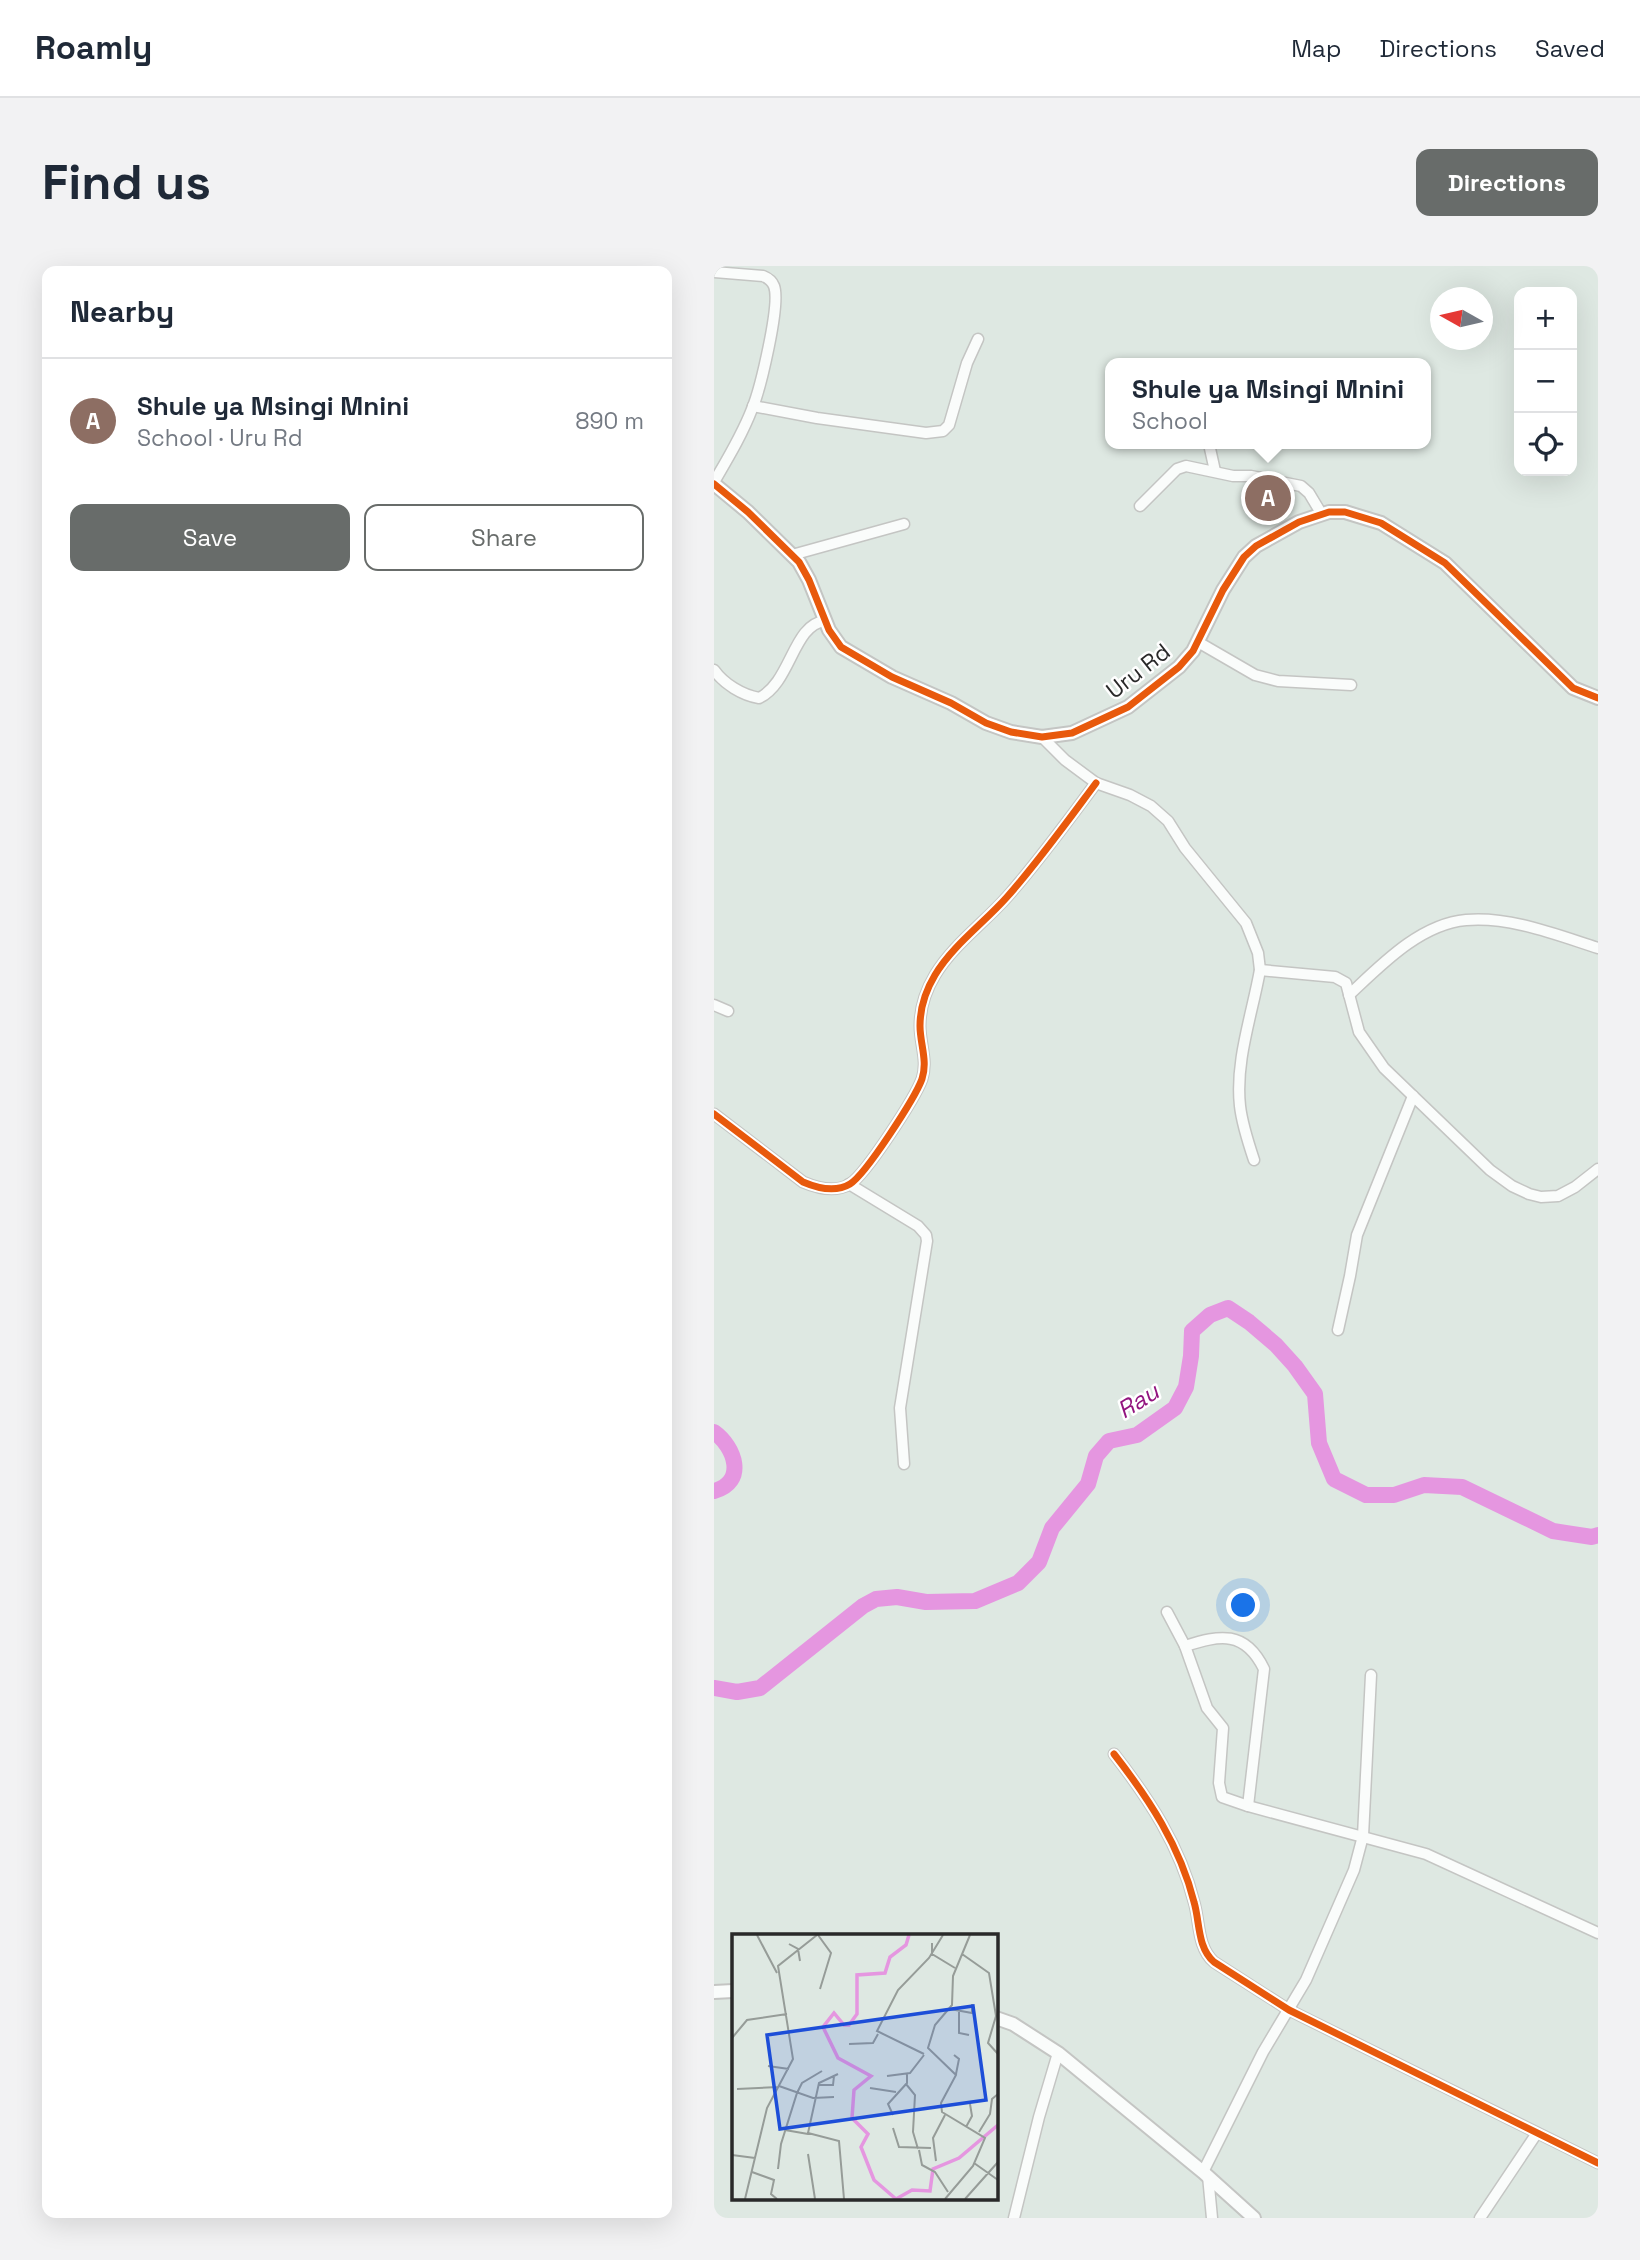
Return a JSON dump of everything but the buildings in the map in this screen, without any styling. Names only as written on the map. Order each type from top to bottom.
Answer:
[{"type":"street","points":[[714,272],[763,276],[769,278],[776,289],[766,359],[753,406],[714,483]]},
{"type":"street","points":[[753,406],[926,433],[943,431],[948,425],[967,363],[978,339]]},
{"type":"street","points":[[1210,449],[1216,471]]},
{"type":"street","points":[[1140,506],[1182,466],[1301,486],[1309,493],[1321,513]]},
{"type":"street","name":"Uru Rd","points":[[714,483],[792,555],[809,580],[825,621],[841,647],[870,666],[951,703],[986,723],[1011,732],[1042,737],[1072,733],[1128,707],[1179,667],[1198,642],[1223,590],[1244,557],[1256,546],[1321,513],[1345,512],[1381,523],[1445,563],[1573,688],[1598,698]]},
{"type":"street","points":[[792,555],[904,524]]},
{"type":"street","points":[[714,670],[724,682],[743,693],[759,698],[768,694],[778,684],[808,629],[825,621]]},
{"type":"street","points":[[1198,642],[1255,675],[1278,681],[1351,685]]},
{"type":"street","points":[[1042,737],[1065,760],[1096,783],[1151,806],[1168,821],[1185,848],[1246,923],[1258,953],[1260,970],[1239,1083],[1244,1128],[1254,1160]]},
{"type":"street","points":[[714,1114],[803,1182],[817,1188],[830,1189],[849,1184],[869,1162],[922,1079],[925,1064],[920,1026],[922,1008],[935,974],[1007,898],[1096,783]]},
{"type":"street","points":[[1349,995],[1384,963],[1416,940],[1443,926],[1465,920],[1492,920],[1526,927],[1598,948]]},
{"type":"street","points":[[1260,970],[1335,977],[1346,983],[1359,1032],[1370,1051],[1384,1068],[1490,1170],[1512,1186],[1541,1197],[1558,1196],[1598,1169]]},
{"type":"street","points":[[714,1005],[728,1011]]},
{"type":"street","points":[[1338,1330],[1361,1220],[1413,1096]]},
{"type":"street","points":[[849,1184],[918,1226],[926,1235],[900,1408],[904,1464]]},
{"type":"street","points":[[1167,1612],[1185,1646],[1207,1708],[1223,1728],[1221,1794],[1224,1798],[1426,1854],[1598,1933]]},
{"type":"street","points":[[1185,1646],[1219,1636],[1232,1639],[1248,1646],[1264,1669],[1248,1806]]},
{"type":"street","points":[[1212,2218],[1205,2174],[1263,2052],[1306,1980],[1342,1900],[1363,1836],[1371,1675]]},
{"type":"street","points":[[1114,1754],[1143,1792],[1182,1862],[1194,1902],[1204,1953],[1223,1969],[1289,2010],[1598,2163]]},
{"type":"street","points":[[714,1992],[732,1991]]},
{"type":"street","points":[[998,2019],[1013,2024],[1058,2053],[1205,2174],[1254,2218]]},
{"type":"street","points":[[1014,2218],[1058,2053]]},
{"type":"street","points":[[1480,2218],[1537,2133]]},
{"type":"waterway","name":"Rau","points":[[714,1688],[737,1692],[760,1688],[863,1606],[876,1599],[897,1597],[926,1602],[975,1601],[1018,1583],[1039,1562],[1052,1528],[1088,1484],[1096,1456],[1109,1441],[1137,1435],[1175,1408],[1186,1387],[1192,1331],[1210,1315],[1228,1308],[1276,1345],[1315,1394],[1319,1443],[1334,1479],[1366,1495],[1394,1495],[1424,1485],[1462,1487],[1553,1531],[1592,1537],[1598,1535]]},
{"type":"waterway","name":"Rau","points":[[714,1432],[728,1446],[734,1464],[731,1480],[714,1491]]},
{"type":"cycle path","points":[[714,484],[748,512],[799,562],[829,630],[841,647],[892,677],[951,703],[986,723],[1011,732],[1042,737],[1072,733],[1128,707],[1179,667],[1193,651],[1223,590],[1244,557],[1256,546],[1299,522],[1329,512],[1345,512],[1381,523],[1445,563],[1573,688],[1598,698]]},
{"type":"cycle path","points":[[714,1114],[803,1182],[832,1189],[850,1184],[889,1135],[922,1079],[924,1066],[920,1033],[921,1013],[926,993],[935,975],[969,934],[1019,883],[1096,783]]},
{"type":"cycle path","points":[[1114,1754],[1151,1806],[1172,1842],[1188,1881],[1202,1942],[1214,1962],[1289,2010],[1598,2163]]},
{"type":"place","name":"Shule ya Msingi Mnini","points":[[1268,498]]}]
